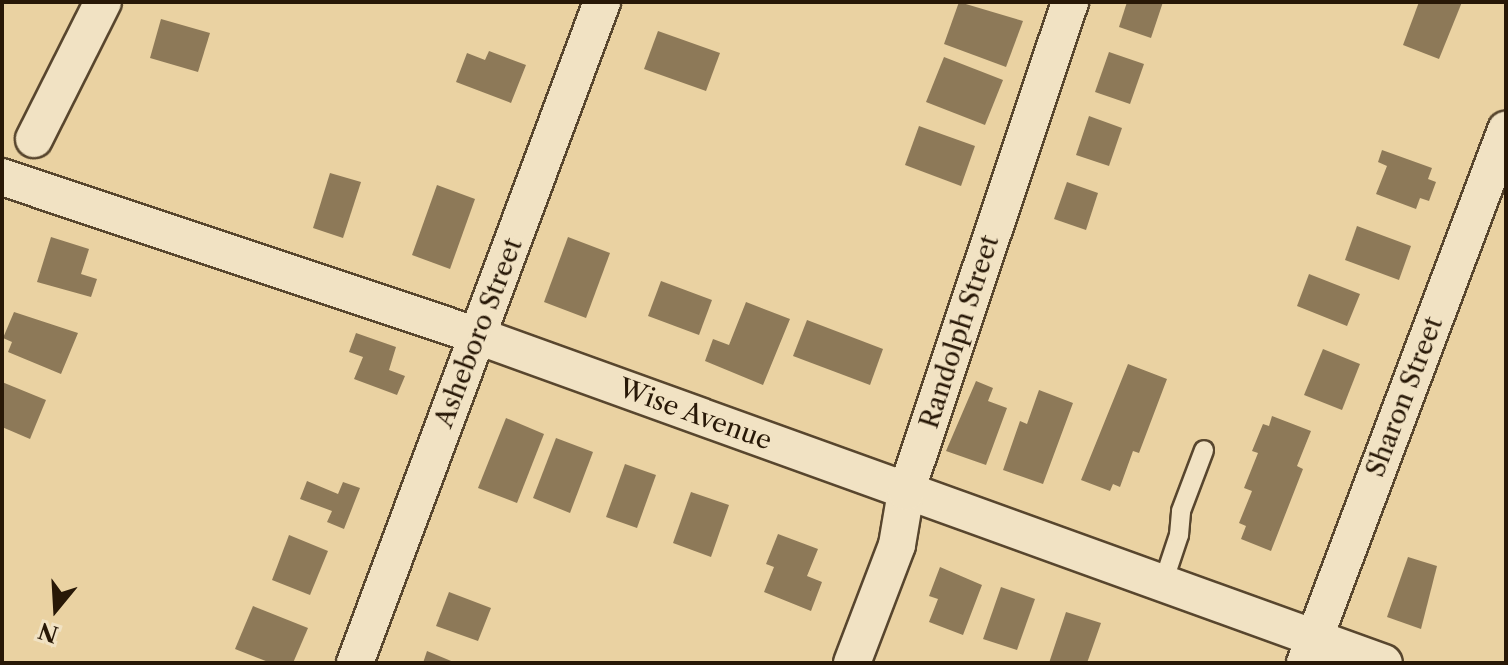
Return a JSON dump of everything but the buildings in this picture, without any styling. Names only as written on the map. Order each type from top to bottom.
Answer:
[{"type":"street","points":[[34,139],[103,2]]},
{"type":"street","name":"Asheboro Street","points":[[355,663],[602,2]]},
{"type":"street","name":"Randolph Street","points":[[852,663],[897,545],[906,492],[1070,2]]},
{"type":"street","name":"Sharon Street","points":[[1310,650],[1506,130]]},
{"type":"street","name":"Wise Avenue","points":[[2,177],[478,336],[1163,583],[1310,650],[1384,663]]},
{"type":"lane","points":[[1163,583],[1179,535],[1181,511],[1204,450]]}]
